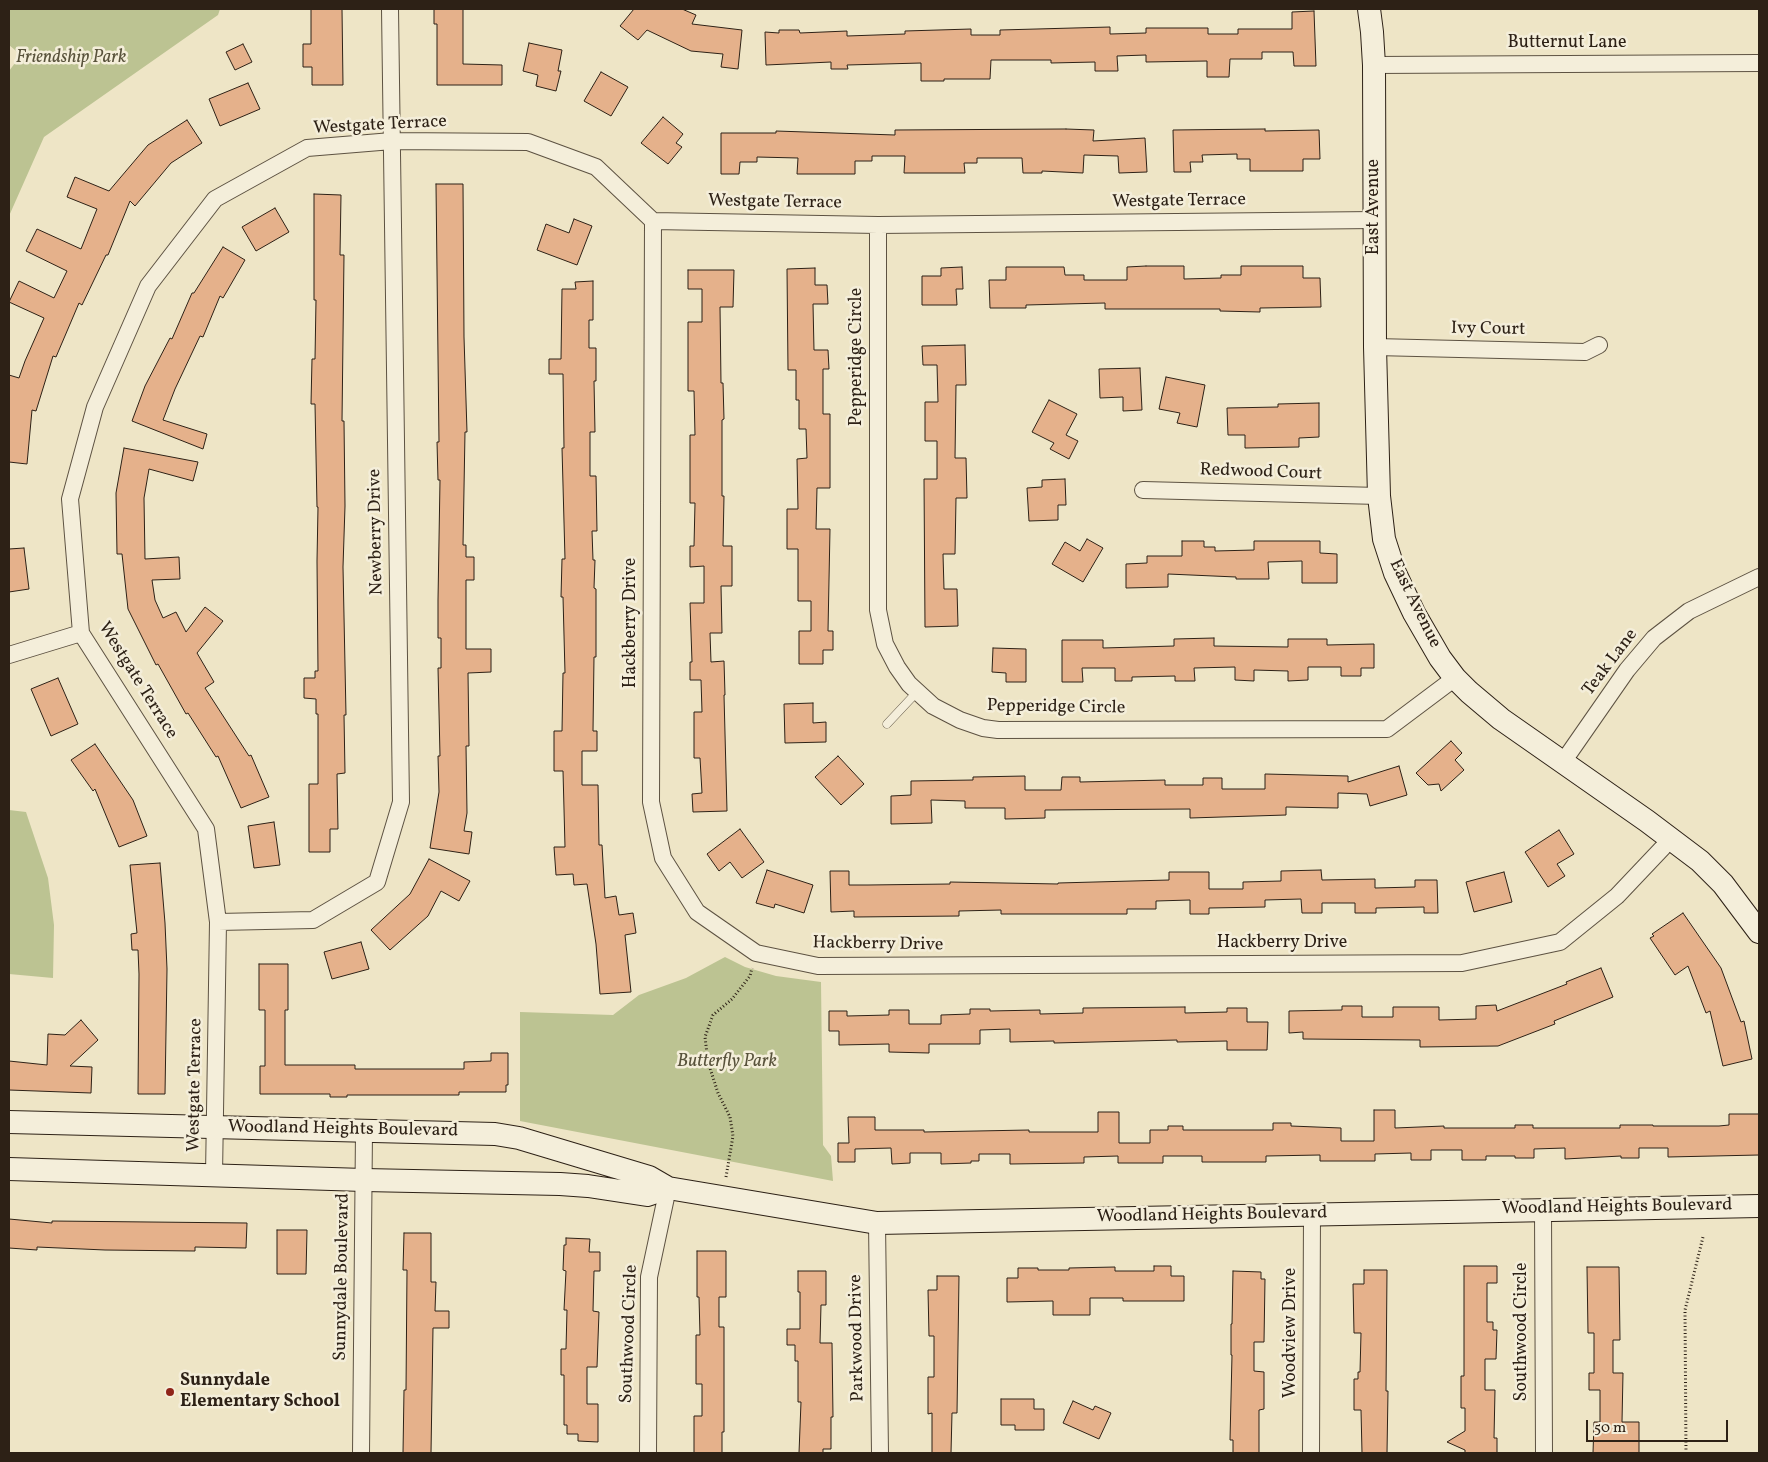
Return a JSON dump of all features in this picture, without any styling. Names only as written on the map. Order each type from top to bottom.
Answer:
[{"type":"street","name":"Newberry Drive","points":[[218,922],[313,920],[377,882],[401,802],[390,9]]},
{"type":"street","name":"East Avenue","points":[[1368,9],[1374,64],[1375,348],[1378,496],[1384,538],[1395,573],[1418,621],[1440,658],[1455,678],[1501,719],[1671,838],[1712,872],[1744,910],[1759,932]]},
{"type":"street","name":"Butternut Lane","points":[[1374,64],[1759,63]]},
{"type":"street","name":"Westgate Terrace","points":[[214,1176],[218,922],[206,829],[80,633],[70,499],[95,408],[148,286],[216,199],[307,148],[392,141],[528,142],[596,167],[653,221],[878,225],[1375,220]]},
{"type":"street","name":"Hackberry Drive","points":[[653,221],[651,802],[663,858],[697,912],[756,954],[818,966],[1462,963],[1560,942],[1617,896],[1671,838]]},
{"type":"street","name":"Pepperidge Circle","points":[[878,225],[878,610],[882,632],[890,655],[903,678],[934,706],[952,717],[983,728],[998,730],[1388,729],[1455,678]]},
{"type":"street","name":"Ivy Court","points":[[1375,348],[1585,352],[1599,345]]},
{"type":"street","name":"Redwood Court","points":[[1143,490],[1378,496]]},
{"type":"street","name":"Teak Lane","points":[[1563,762],[1627,670],[1654,638],[1689,612],[1759,578]]},
{"type":"street","points":[[9,655],[80,633]]},
{"type":"street","name":"Woodland Heights Boulevard","points":[[9,1122],[494,1134],[520,1138],[649,1177],[668,1188],[877,1223],[1312,1213],[1759,1206]]},
{"type":"street","name":"Sunnydale Boulevard","points":[[361,1453],[364,1131]]},
{"type":"street","name":"Woodland Heights Boulevard","points":[[9,1169],[560,1184],[588,1186],[647,1195],[668,1188]]},
{"type":"street","name":"Southwood Circle","points":[[648,1453],[650,1277],[668,1188]]},
{"type":"street","name":"Southwood Circle","points":[[1543,1210],[1544,1453]]},
{"type":"street","name":"Woodview Drive","points":[[1312,1213],[1312,1453]]},
{"type":"street","name":"Parkwood Drive","points":[[877,1223],[880,1453]]},
{"type":"lane","points":[[887,724],[917,692]]},
{"type":"path","points":[[722,1197],[733,1136],[730,1117],[718,1093],[708,1062],[705,1037],[713,1015],[732,999],[750,976],[756,954]]},
{"type":"path","points":[[1686,1453],[1685,1310],[1703,1237]]},
{"type":"green space","name":"Friendship Park","points":[[9,9],[220,9],[218,15],[44,137],[9,216],[9,71],[21,55],[9,45]]},
{"type":"green space","points":[[9,810],[26,812],[48,878],[54,925],[53,978],[9,974]]},
{"type":"green space","name":"Butterfly Park","points":[[725,957],[745,967],[776,976],[821,982],[823,1145],[831,1156],[833,1181],[520,1121],[520,1012],[613,1015],[639,995],[686,978]]},
{"type":"building","points":[[311,9],[342,9],[343,85],[312,85],[312,67],[303,67],[303,44],[311,44]]},
{"type":"building","points":[[434,9],[463,9],[463,64],[502,65],[502,85],[437,85],[437,24],[434,24]]},
{"type":"building","points":[[634,9],[682,9],[696,15],[692,24],[742,30],[738,69],[721,67],[723,54],[691,51],[647,30],[638,40],[620,26]]},
{"type":"building","points":[[1314,11],[1316,66],[1294,66],[1293,52],[1262,52],[1262,59],[1230,59],[1229,77],[1207,77],[1207,61],[1146,62],[1146,55],[1117,56],[1118,71],[1095,71],[1095,62],[1051,63],[1051,60],[991,60],[990,79],[944,79],[944,81],[921,81],[921,63],[847,65],[848,69],[831,69],[831,62],[766,65],[765,32],[779,33],[779,30],[799,30],[800,33],[847,31],[847,36],[905,34],[905,31],[971,29],[971,35],[1000,35],[1000,30],[1110,27],[1110,34],[1146,33],[1146,28],[1208,28],[1208,34],[1238,34],[1238,29],[1292,29],[1292,12]]},
{"type":"building","points":[[529,43],[562,50],[558,71],[561,71],[556,91],[536,86],[538,75],[523,71]]},
{"type":"building","points":[[243,44],[252,62],[235,70],[226,52]]},
{"type":"building","points":[[601,72],[628,87],[611,116],[584,101]]},
{"type":"building","points":[[248,83],[260,109],[220,126],[209,99]]},
{"type":"building","points":[[663,117],[683,134],[676,143],[682,147],[668,164],[641,143]]},
{"type":"building","points":[[187,120],[202,143],[171,163],[135,206],[130,201],[108,255],[106,255],[82,305],[79,303],[56,357],[53,356],[36,411],[32,410],[27,464],[9,462],[9,375],[19,378],[44,318],[9,302],[19,281],[54,298],[67,271],[26,251],[37,229],[81,249],[97,209],[67,197],[75,177],[109,191],[148,145]]},
{"type":"building","points":[[1265,129],[1265,131],[1319,130],[1320,159],[1303,159],[1303,171],[1250,171],[1250,159],[1237,159],[1237,154],[1202,155],[1203,162],[1190,162],[1191,172],[1174,172],[1173,130]]},
{"type":"building","points":[[895,130],[1094,130],[1093,141],[1145,138],[1147,172],[1119,173],[1118,156],[1084,155],[1083,173],[1042,171],[1042,173],[1023,173],[1022,158],[977,158],[977,163],[964,163],[965,173],[904,173],[905,156],[872,156],[872,161],[855,161],[855,174],[797,174],[798,158],[757,157],[757,162],[740,162],[739,174],[721,174],[721,133],[776,133],[776,131],[895,135]]},
{"type":"building","points":[[436,184],[463,184],[467,432],[465,432],[463,545],[466,545],[466,557],[474,557],[474,580],[466,580],[466,649],[491,649],[491,672],[468,673],[469,746],[466,746],[467,813],[464,831],[472,832],[469,854],[430,848],[439,792],[438,668],[441,668],[441,638],[438,638],[440,480],[438,480],[437,442],[439,442]]},
{"type":"building","points":[[314,194],[341,195],[340,255],[344,255],[342,421],[344,421],[345,506],[343,567],[346,715],[344,715],[345,773],[337,774],[338,829],[330,829],[330,852],[309,852],[309,784],[318,784],[318,714],[316,714],[316,699],[304,698],[304,678],[315,678],[315,671],[318,671],[318,507],[315,404],[311,404],[312,359],[315,359],[316,300],[314,300]]},
{"type":"building","points":[[275,208],[289,232],[256,251],[242,227]]},
{"type":"building","points":[[574,219],[592,226],[577,265],[537,250],[546,224],[569,233]]},
{"type":"building","points":[[223,247],[245,260],[223,298],[220,296],[203,337],[200,336],[175,389],[163,420],[207,434],[203,449],[132,421],[145,386],[170,338],[172,339],[192,293],[194,293]]},
{"type":"building","points":[[1184,266],[1184,279],[1221,278],[1221,275],[1241,275],[1241,266],[1303,266],[1303,278],[1320,278],[1321,307],[1260,308],[1260,312],[1220,311],[1220,309],[1105,309],[1105,303],[1026,305],[1026,308],[990,308],[989,280],[1006,280],[1006,267],[1064,267],[1065,275],[1084,275],[1084,280],[1127,280],[1127,267]]},
{"type":"building","points":[[962,267],[963,289],[956,289],[957,305],[922,305],[922,276],[941,276],[941,268]]},
{"type":"building","points":[[815,268],[815,285],[827,285],[828,304],[813,304],[814,350],[828,350],[829,369],[823,369],[823,414],[830,414],[830,488],[817,488],[816,529],[830,529],[828,631],[833,631],[833,650],[823,650],[823,664],[799,664],[799,631],[811,631],[811,601],[798,601],[798,549],[787,549],[787,509],[798,509],[797,459],[807,458],[806,429],[799,429],[799,400],[796,400],[796,370],[788,370],[787,269]]},
{"type":"building","points":[[688,270],[734,270],[733,307],[720,307],[721,383],[723,383],[724,419],[722,420],[723,546],[732,546],[732,586],[721,586],[722,633],[710,633],[711,662],[724,661],[727,811],[693,812],[692,794],[702,793],[700,758],[694,758],[694,712],[702,712],[701,680],[690,680],[690,662],[692,662],[690,603],[704,603],[704,566],[690,567],[690,546],[694,546],[695,503],[690,503],[690,435],[695,435],[694,391],[688,391],[688,322],[702,322],[702,289],[688,289]]},
{"type":"building","points":[[593,281],[593,320],[589,320],[589,348],[596,348],[596,381],[594,381],[595,432],[590,432],[590,476],[596,476],[597,531],[592,531],[593,560],[595,560],[594,588],[596,589],[593,731],[597,731],[597,751],[582,751],[582,785],[598,785],[599,845],[602,845],[605,898],[616,896],[619,915],[633,913],[636,933],[625,935],[631,992],[600,994],[596,944],[587,884],[574,885],[573,874],[556,875],[554,847],[565,847],[563,771],[554,771],[554,731],[562,731],[563,673],[565,673],[563,597],[561,597],[562,559],[565,559],[562,448],[564,448],[563,374],[549,374],[549,359],[561,359],[562,289],[576,289],[575,282]]},
{"type":"building","points":[[965,345],[966,385],[956,385],[955,458],[966,458],[967,498],[956,498],[955,554],[943,554],[944,589],[957,589],[958,626],[925,627],[924,479],[937,479],[937,441],[925,441],[925,402],[938,402],[937,365],[923,365],[922,346]]},
{"type":"building","points":[[1140,368],[1142,410],[1123,411],[1123,397],[1100,398],[1099,369]]},
{"type":"building","points":[[1166,377],[1205,385],[1197,427],[1177,423],[1180,413],[1159,409]]},
{"type":"building","points":[[1049,400],[1077,414],[1066,435],[1078,441],[1069,459],[1050,449],[1054,443],[1032,432]]},
{"type":"building","points":[[1319,403],[1319,437],[1299,438],[1299,447],[1245,448],[1245,435],[1228,435],[1227,408],[1278,407],[1278,404]]},
{"type":"building","points":[[124,448],[198,462],[193,481],[149,469],[144,498],[145,559],[179,557],[180,579],[152,580],[155,600],[163,618],[176,612],[186,632],[205,607],[223,621],[197,653],[214,682],[205,688],[249,756],[251,755],[269,797],[241,808],[218,756],[216,757],[188,713],[186,714],[158,664],[156,665],[128,609],[122,554],[117,554],[116,493]]},
{"type":"building","points":[[1065,479],[1066,505],[1058,505],[1058,520],[1029,521],[1027,488],[1042,487],[1042,480]]},
{"type":"building","points":[[1087,539],[1103,548],[1083,582],[1052,564],[1065,542],[1080,551]]},
{"type":"building","points":[[1182,541],[1204,541],[1204,547],[1215,547],[1215,551],[1254,550],[1254,541],[1320,541],[1320,553],[1337,554],[1337,583],[1302,583],[1302,561],[1268,562],[1269,579],[1236,579],[1236,577],[1168,574],[1168,587],[1126,588],[1126,564],[1147,563],[1147,556],[1182,556]]},
{"type":"building","points":[[24,548],[29,589],[9,592],[9,549]]},
{"type":"building","points":[[1214,638],[1214,646],[1288,647],[1288,639],[1327,639],[1327,645],[1374,644],[1374,668],[1361,668],[1361,676],[1341,676],[1341,667],[1308,667],[1308,680],[1288,681],[1288,671],[1254,670],[1254,681],[1235,680],[1235,667],[1194,668],[1195,681],[1175,681],[1175,676],[1132,677],[1132,681],[1115,681],[1115,668],[1082,668],[1083,682],[1062,682],[1062,640],[1103,640],[1103,648],[1174,646],[1174,639]]},
{"type":"building","points":[[993,648],[1026,649],[1026,682],[1006,682],[1006,673],[992,672]]},
{"type":"building","points":[[58,678],[78,724],[51,736],[31,689]]},
{"type":"building","points":[[813,703],[813,723],[826,722],[826,742],[785,743],[784,704]]},
{"type":"building","points":[[1451,741],[1462,753],[1455,760],[1464,770],[1441,791],[1439,784],[1428,785],[1416,773]]},
{"type":"building","points":[[95,744],[133,800],[147,836],[119,847],[95,789],[93,791],[71,760]]},
{"type":"building","points":[[838,756],[864,784],[841,805],[815,777]]},
{"type":"building","points":[[1399,766],[1407,795],[1370,806],[1367,794],[1338,793],[1338,808],[1286,807],[1286,815],[1190,818],[1190,809],[1045,810],[1045,818],[1005,819],[1005,808],[965,808],[965,801],[931,800],[932,823],[891,824],[891,796],[911,795],[911,781],[973,780],[973,777],[1025,776],[1025,790],[1061,790],[1062,777],[1080,777],[1080,782],[1165,780],[1165,785],[1203,785],[1203,778],[1222,778],[1222,789],[1265,789],[1265,774],[1348,776],[1348,782]]},
{"type":"building","points":[[274,822],[280,865],[254,868],[248,826]]},
{"type":"building","points":[[740,829],[764,862],[742,878],[730,862],[719,871],[707,854]]},
{"type":"building","points":[[1559,830],[1574,854],[1557,864],[1565,876],[1548,887],[1525,852]]},
{"type":"building","points":[[429,859],[470,881],[459,901],[441,891],[428,916],[390,950],[371,930],[410,894]]},
{"type":"building","points":[[160,863],[167,969],[165,1094],[138,1094],[139,974],[138,950],[132,950],[131,934],[137,933],[130,865]]},
{"type":"building","points":[[767,870],[813,885],[804,913],[775,904],[774,908],[756,903]]},
{"type":"building","points":[[1321,870],[1322,880],[1375,879],[1375,888],[1415,887],[1415,880],[1437,880],[1438,913],[1424,913],[1424,907],[1376,908],[1376,913],[1355,913],[1355,903],[1322,903],[1322,913],[1302,913],[1301,899],[1265,900],[1265,907],[1209,908],[1209,914],[1190,914],[1190,900],[1156,901],[1156,909],[1127,909],[1127,914],[1001,914],[1001,910],[959,911],[959,916],[854,917],[854,911],[831,912],[830,871],[849,871],[849,885],[950,884],[950,882],[1058,884],[1169,880],[1169,872],[1209,872],[1209,889],[1243,889],[1243,882],[1281,881],[1281,871]]},
{"type":"building","points":[[1504,872],[1512,902],[1474,912],[1466,882]]},
{"type":"building","points":[[1683,913],[1721,968],[1741,1022],[1744,1021],[1752,1059],[1723,1066],[1710,1011],[1706,1013],[1688,966],[1675,975],[1650,938],[1654,936],[1652,934]]},
{"type":"building","points":[[361,942],[369,969],[332,979],[324,952]]},
{"type":"building","points":[[259,964],[288,964],[288,1010],[285,1010],[285,1065],[355,1065],[355,1069],[464,1069],[464,1062],[491,1061],[491,1053],[508,1053],[508,1085],[506,1085],[506,1092],[459,1092],[459,1095],[347,1095],[347,1097],[330,1097],[330,1094],[260,1094],[260,1066],[265,1066],[265,1010],[259,1010]]},
{"type":"building","points":[[1601,968],[1613,997],[1554,1021],[1555,1024],[1498,1046],[1420,1047],[1420,1040],[1303,1039],[1303,1032],[1289,1033],[1289,1011],[1342,1010],[1342,1006],[1362,1006],[1362,1017],[1393,1017],[1393,1007],[1439,1007],[1439,1020],[1476,1019],[1476,1006],[1496,1005],[1497,1011],[1567,984],[1566,982]]},
{"type":"building","points":[[1185,1007],[1185,1013],[1227,1012],[1227,1008],[1247,1008],[1247,1022],[1268,1022],[1267,1050],[1227,1050],[1227,1041],[1010,1042],[1010,1029],[980,1030],[980,1044],[929,1044],[929,1053],[889,1052],[889,1044],[839,1045],[839,1031],[829,1031],[829,1011],[847,1011],[847,1016],[889,1015],[889,1010],[909,1010],[909,1024],[941,1024],[941,1015],[970,1014],[970,1009],[990,1009],[990,1011],[1040,1010],[1040,1014],[1083,1013],[1083,1008]]},
{"type":"building","points":[[81,1020],[98,1040],[70,1066],[92,1067],[91,1093],[9,1090],[9,1061],[47,1065],[48,1034],[65,1035]]},
{"type":"building","points":[[1374,1110],[1395,1110],[1395,1128],[1444,1126],[1444,1128],[1515,1128],[1515,1125],[1533,1125],[1533,1128],[1620,1128],[1620,1125],[1719,1126],[1729,1125],[1729,1114],[1759,1114],[1759,1155],[1668,1157],[1668,1148],[1639,1148],[1639,1158],[1621,1158],[1621,1156],[1565,1159],[1565,1148],[1534,1149],[1534,1158],[1486,1156],[1486,1160],[1462,1160],[1462,1150],[1431,1150],[1431,1160],[1411,1160],[1411,1153],[1375,1154],[1375,1161],[1320,1161],[1320,1155],[1266,1156],[1266,1162],[1202,1162],[1202,1156],[1163,1156],[1163,1163],[1118,1163],[1118,1156],[1084,1157],[1084,1163],[1010,1164],[1010,1154],[979,1154],[979,1161],[941,1164],[941,1153],[910,1153],[910,1163],[892,1164],[891,1148],[855,1149],[855,1162],[838,1162],[838,1143],[849,1143],[848,1117],[875,1117],[875,1130],[924,1130],[924,1132],[1029,1130],[1029,1132],[1098,1132],[1098,1112],[1119,1112],[1119,1143],[1150,1143],[1150,1130],[1168,1130],[1168,1126],[1183,1126],[1183,1130],[1273,1130],[1273,1123],[1291,1123],[1291,1126],[1341,1128],[1341,1141],[1374,1141]]},
{"type":"building","points":[[9,1219],[52,1223],[52,1221],[247,1223],[246,1248],[195,1247],[195,1251],[37,1247],[37,1250],[9,1248]]},
{"type":"building","points":[[277,1230],[307,1230],[306,1274],[277,1274]]},
{"type":"building","points":[[404,1233],[431,1233],[431,1282],[436,1282],[435,1311],[449,1311],[449,1328],[433,1328],[431,1453],[403,1453],[404,1390],[406,1390],[407,1270],[403,1270]]},
{"type":"building","points":[[566,1238],[590,1239],[589,1252],[600,1252],[600,1271],[594,1271],[593,1311],[599,1312],[597,1367],[587,1367],[587,1404],[598,1404],[598,1442],[578,1441],[578,1434],[567,1434],[567,1425],[564,1425],[564,1375],[561,1375],[561,1349],[566,1349],[567,1310],[564,1310],[566,1271],[563,1270]]},
{"type":"building","points":[[697,1251],[726,1251],[726,1297],[719,1297],[719,1327],[724,1327],[724,1432],[722,1432],[722,1453],[694,1453],[694,1416],[702,1416],[702,1384],[696,1384],[696,1335],[700,1335],[699,1297],[697,1297]]},
{"type":"building","points":[[1154,1266],[1171,1266],[1171,1276],[1184,1276],[1184,1301],[1123,1301],[1123,1298],[1090,1298],[1090,1315],[1053,1315],[1053,1301],[1007,1302],[1007,1278],[1018,1278],[1018,1268],[1069,1270],[1069,1268],[1115,1267],[1115,1271],[1154,1271]]},
{"type":"building","points":[[1464,1266],[1497,1266],[1497,1283],[1487,1283],[1487,1322],[1493,1322],[1493,1330],[1497,1330],[1496,1359],[1485,1359],[1485,1390],[1495,1390],[1494,1438],[1497,1438],[1497,1453],[1465,1453],[1465,1450],[1447,1442],[1465,1431],[1465,1408],[1461,1408],[1461,1376],[1464,1376]]},
{"type":"building","points":[[1587,1267],[1619,1267],[1620,1340],[1613,1340],[1613,1373],[1623,1373],[1622,1422],[1639,1422],[1639,1453],[1593,1453],[1594,1422],[1600,1422],[1600,1390],[1589,1390],[1589,1373],[1594,1373],[1594,1333],[1588,1333]]},
{"type":"building","points":[[1364,1270],[1387,1270],[1387,1453],[1362,1453],[1361,1410],[1354,1410],[1354,1379],[1358,1379],[1358,1372],[1360,1372],[1361,1333],[1354,1333],[1353,1284],[1364,1284]]},
{"type":"building","points":[[798,1271],[826,1271],[826,1305],[821,1305],[820,1343],[832,1343],[833,1417],[831,1417],[831,1449],[823,1449],[823,1453],[799,1453],[801,1402],[798,1402],[798,1361],[795,1361],[795,1345],[787,1345],[787,1329],[800,1329]]},
{"type":"building","points":[[1233,1271],[1261,1272],[1261,1279],[1265,1279],[1264,1342],[1254,1342],[1254,1371],[1264,1372],[1264,1409],[1259,1410],[1259,1453],[1233,1453],[1233,1440],[1230,1440]]},
{"type":"building","points":[[937,1276],[959,1276],[957,1413],[952,1413],[951,1453],[932,1453],[932,1413],[928,1414],[928,1377],[934,1377],[934,1336],[929,1336],[928,1290],[937,1290]]},
{"type":"building","points":[[1001,1399],[1034,1399],[1034,1409],[1044,1409],[1044,1430],[1015,1430],[1015,1425],[1001,1425]]},
{"type":"building","points":[[1073,1401],[1093,1410],[1095,1406],[1111,1413],[1099,1439],[1063,1423]]},
{"type":"place","name":"Sunnydale Elementary School","points":[[170,1392]]}]
